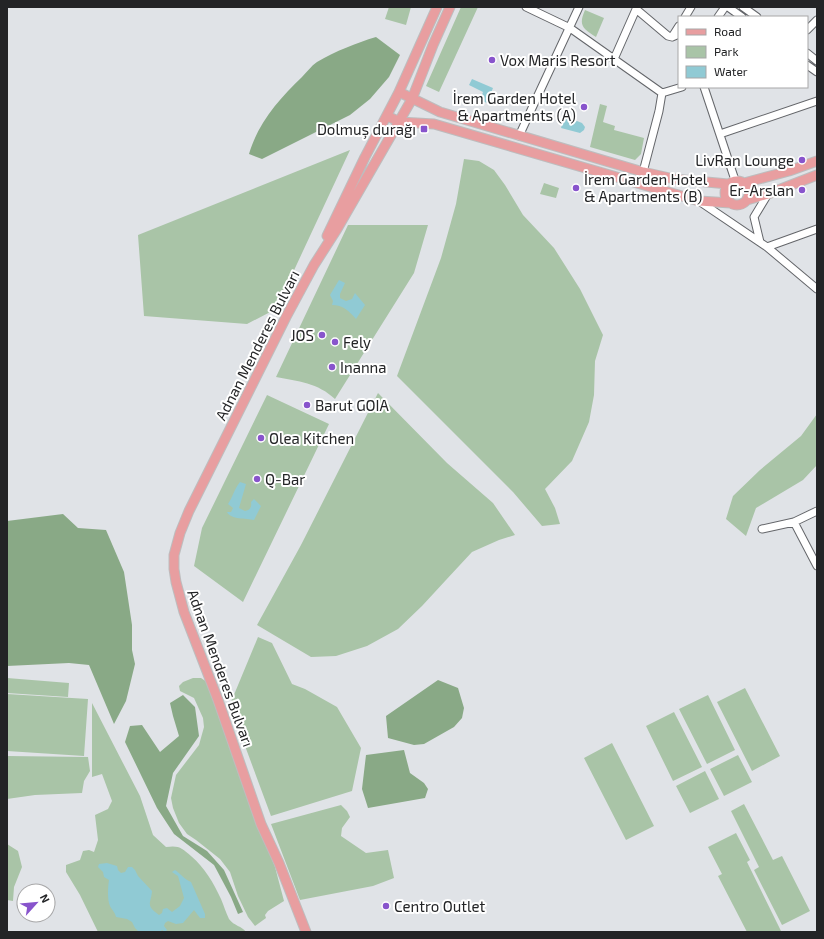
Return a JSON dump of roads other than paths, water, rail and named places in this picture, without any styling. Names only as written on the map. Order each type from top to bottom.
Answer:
[{"type":"main road","points":[[438,7],[399,92],[440,112],[643,172],[674,179],[736,182],[788,171],[817,161]]},
{"type":"main road","points":[[412,99],[432,45],[450,7]]},
{"type":"main road","name":"Adnan Menderes Bulvarı","points":[[306,932],[279,864],[261,824],[218,700],[184,612],[176,582],[174,555],[180,533],[189,511],[286,317],[314,265],[365,157],[399,92]]},
{"type":"main road","name":"Adnan Menderes Bulvarı","points":[[314,265],[337,229],[412,99]]},
{"type":"main road","points":[[387,116],[400,122],[434,124],[699,201],[739,204],[817,175]]},
{"type":"main road","points":[[736,182],[748,189],[747,200]]},
{"type":"main road","points":[[731,203],[726,198],[725,190],[736,182]]},
{"type":"street","points":[[526,7],[570,28],[662,93]]},
{"type":"street","points":[[519,136],[579,7]]},
{"type":"street","points":[[685,16],[691,7]]},
{"type":"street","points":[[719,16],[725,7]]},
{"type":"street","points":[[728,7],[741,16]]},
{"type":"street","points":[[743,7],[756,16]]},
{"type":"street","points":[[614,59],[636,8],[668,36],[676,36]]},
{"type":"street","points":[[808,29],[817,20]]},
{"type":"street","points":[[808,55],[817,61]]},
{"type":"street","points":[[808,66],[817,72]]},
{"type":"street","points":[[662,93],[679,88]]},
{"type":"street","points":[[704,88],[736,182]]},
{"type":"street","points":[[643,172],[659,111],[662,93]]},
{"type":"street","points":[[720,134],[817,101]]},
{"type":"street","points":[[760,242],[754,217],[768,194]]},
{"type":"street","points":[[699,201],[767,247],[816,287]]},
{"type":"street","points":[[767,247],[817,229]]},
{"type":"street","points":[[762,529],[794,522],[817,511]]},
{"type":"street","points":[[794,522],[817,566]]},
{"type":"water","points":[[472,79],[493,88],[487,103],[480,100],[483,92],[469,85]]},
{"type":"water","points":[[564,118],[569,119],[572,123],[577,121],[582,123],[585,127],[584,130],[580,133],[561,128]]},
{"type":"water","points":[[339,280],[345,283],[340,294],[340,298],[346,301],[352,299],[355,293],[365,305],[356,319],[346,309],[332,305],[333,301],[330,295]]},
{"type":"water","points":[[240,482],[246,484],[239,508],[245,511],[248,510],[254,499],[261,506],[254,520],[235,518],[227,512],[231,512],[233,508],[228,504]]},
{"type":"water","points":[[107,863],[117,866],[121,873],[125,872],[128,867],[132,867],[135,870],[138,876],[152,891],[150,906],[159,915],[162,913],[163,909],[167,908],[172,912],[180,906],[184,898],[178,876],[172,872],[175,870],[191,882],[205,914],[205,918],[200,918],[194,910],[183,923],[176,924],[168,921],[165,923],[164,926],[167,930],[165,932],[162,930],[160,932],[139,932],[132,922],[127,919],[116,917],[110,906],[108,897],[109,880],[104,877],[103,872],[98,867],[99,864]]},
{"type":"place","name":"Vox Maris Resort","points":[[492,60]]},
{"type":"place","name":"İrem Garden Hotel & Apartments (A)","points":[[584,107]]},
{"type":"place","name":"Dolmuş durağı","points":[[424,129]]},
{"type":"place","name":"LivRan Lounge","points":[[802,160]]},
{"type":"place","name":"İrem Garden Hotel & Apartments (B)","points":[[576,188]]},
{"type":"place","name":"Er-Arslan","points":[[802,190]]},
{"type":"place","name":"JOS","points":[[322,335]]},
{"type":"place","name":"Fely","points":[[335,342]]},
{"type":"place","name":"Inanna","points":[[332,367]]},
{"type":"place","name":"Barut GOIA","points":[[307,405]]},
{"type":"place","name":"Olea Kitchen","points":[[261,438]]},
{"type":"place","name":"Q-Bar","points":[[257,479]]},
{"type":"place","name":"Centro Outlet","points":[[386,906]]}]
